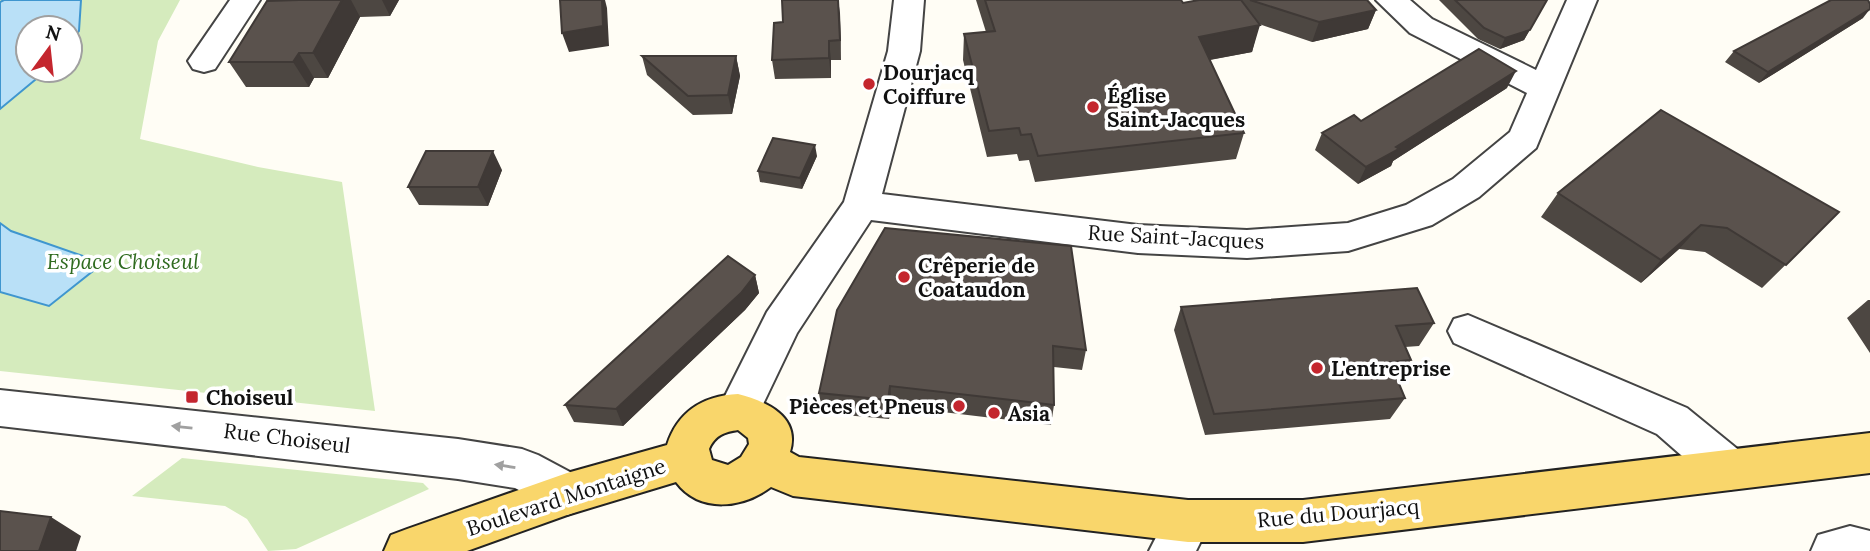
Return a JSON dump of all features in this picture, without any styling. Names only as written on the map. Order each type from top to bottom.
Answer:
[{"type":"main road","points":[[738,412],[760,420],[771,439],[767,461],[756,475],[740,483],[722,486],[705,482],[693,472],[687,459],[689,440],[700,424],[718,414],[738,412]]},
{"type":"main road","name":"Rue du Dourjacq","points":[[767,461],[793,476],[1180,536],[1870,453]]},
{"type":"main road","name":"Boulevard Montaigne","points":[[407,551],[567,494],[687,459]]},
{"type":"street","points":[[204,61],[245,0]]},
{"type":"street","points":[[738,412],[782,324],[861,205],[904,51],[909,0]]},
{"type":"street","points":[[1391,0],[1421,26],[1545,88]]},
{"type":"street","name":"Rue Saint-Jacques","points":[[861,205],[1138,239],[1247,244],[1348,237],[1419,215],[1466,188],[1524,139],[1582,0]]},
{"type":"street","points":[[1468,331],[1672,421],[1730,470]]},
{"type":"street","name":"Rue Choiseul","points":[[0,408],[310,441],[522,469],[567,494]]},
{"type":"street","points":[[1835,551],[1850,548],[1865,551]]},
{"type":"green space","name":"Espace Choiseul","points":[[0,0],[180,0],[158,41],[140,139],[258,167],[342,182],[375,411],[0,371]]},
{"type":"green space","points":[[182,458],[423,483],[429,489],[296,549],[268,551],[247,519],[225,506],[132,496]]},
{"type":"water","points":[[81,0],[80,14],[14,14],[14,84],[30,84],[0,109],[0,2]]},
{"type":"water","points":[[0,223],[11,231],[103,263],[49,306],[0,292]]},
{"type":"building","points":[[342,0],[313,53],[299,53],[293,62],[229,62],[267,1]]},
{"type":"building","points":[[560,0],[602,0],[603,26],[562,33]]},
{"type":"building","points":[[782,0],[838,0],[840,40],[829,41],[829,58],[772,60],[774,23],[783,22]]},
{"type":"building","name":"Église Saint-Jacques","points":[[985,0],[1181,0],[1183,3],[1199,0],[1241,0],[1260,25],[1199,37],[1244,133],[1038,156],[1031,134],[1021,135],[1019,128],[989,131],[964,34],[995,31]]},
{"type":"building","points":[[1250,0],[1367,0],[1376,10],[1319,22]]},
{"type":"building","points":[[1455,0],[1547,0],[1530,30],[1505,38],[1484,28]]},
{"type":"building","points":[[1831,0],[1868,0],[1870,9],[1768,72],[1734,51]]},
{"type":"building","points":[[1479,49],[1516,71],[1396,147],[1399,149],[1366,167],[1322,133],[1354,115],[1361,121]]},
{"type":"building","points":[[642,56],[736,56],[728,95],[688,96]]},
{"type":"building","points":[[1661,110],[1839,212],[1786,265],[1727,228],[1701,225],[1661,260],[1558,193]]},
{"type":"building","points":[[773,138],[815,145],[800,178],[758,171]]},
{"type":"building","points":[[426,151],[493,151],[478,187],[408,187]]},
{"type":"building","points":[[885,228],[1071,246],[1086,350],[1053,346],[1054,405],[890,386],[888,400],[819,393],[837,310]]},
{"type":"building","points":[[728,256],[755,275],[741,293],[616,409],[565,405]]},
{"type":"building","points":[[1417,288],[1434,323],[1396,326],[1411,360],[1390,362],[1405,398],[1214,414],[1181,307]]},
{"type":"building","points":[[0,511],[51,517],[39,551],[0,551]]},
{"type":"place","name":"Dourjacq Coiffure","points":[[869,84]]},
{"type":"place","name":"Église Saint-Jacques","points":[[1093,107]]},
{"type":"place","name":"Crêperie de Coataudon","points":[[904,277]]},
{"type":"place","name":"L'entreprise","points":[[1317,368]]},
{"type":"place","name":"Choiseul","points":[[192,397]]},
{"type":"place","name":"Pièces et Pneus","points":[[959,406]]},
{"type":"place","name":"Asia","points":[[994,413]]}]
